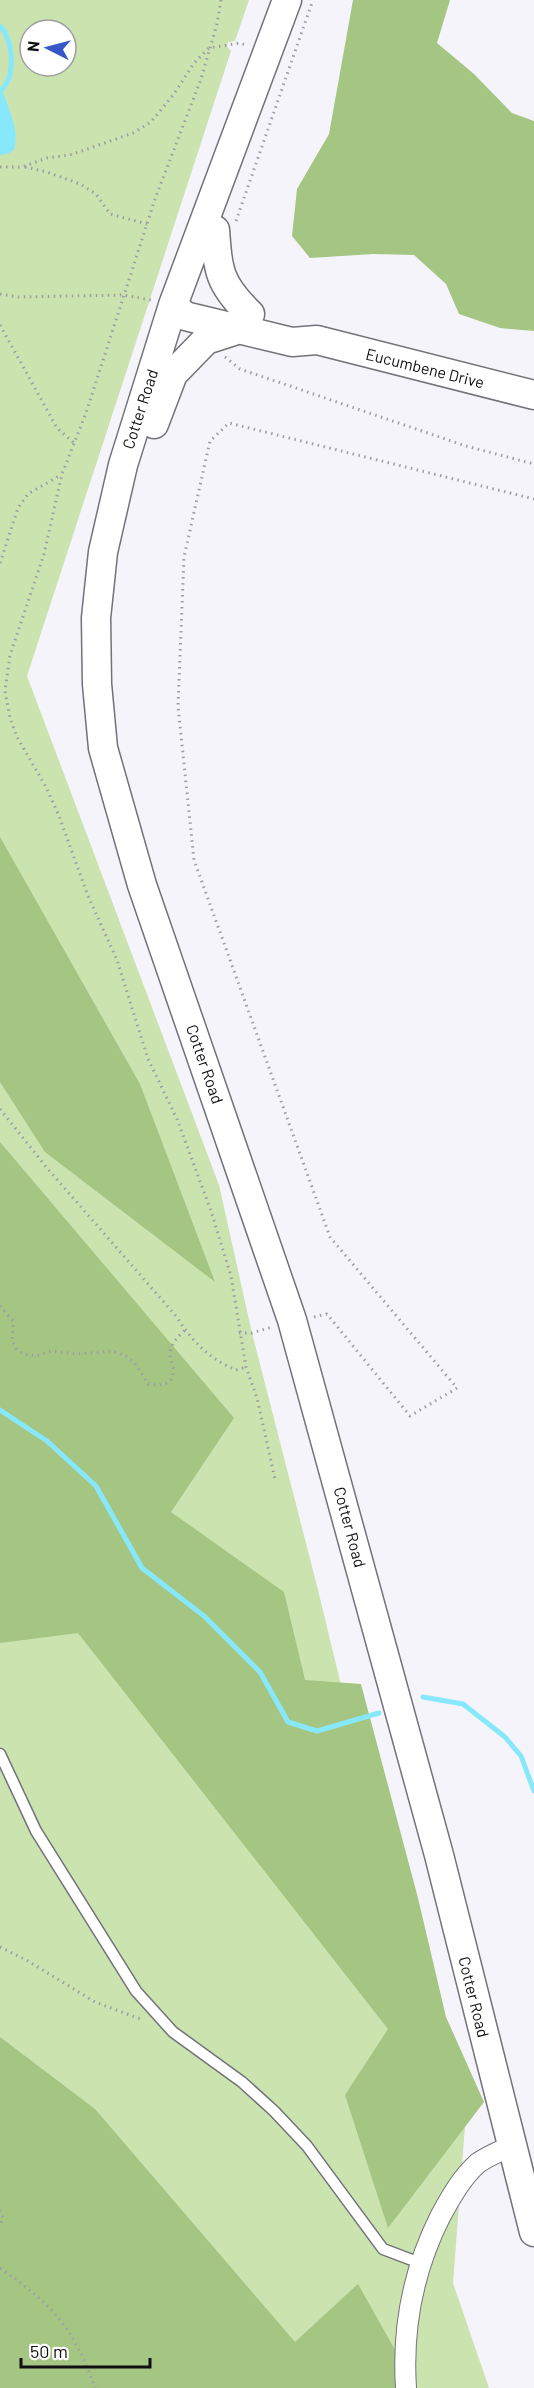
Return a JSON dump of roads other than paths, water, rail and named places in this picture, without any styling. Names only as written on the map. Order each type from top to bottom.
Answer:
[{"type":"main road","name":"Cotter Road","points":[[287,0],[267,53],[183,306],[123,465],[103,552],[96,618],[97,684],[103,748],[142,885],[292,1320],[435,1843],[510,2146],[534,2232]]},
{"type":"main road","name":"Cotter Road","points":[[128,834],[113,682],[114,622],[120,549],[134,477],[183,306],[224,229],[298,0]]},
{"type":"main road","points":[[134,477],[173,374],[206,340],[245,321],[221,279],[224,229]]},
{"type":"main road","name":"Eucumbene Drive","points":[[183,306],[245,321],[296,326],[317,340],[534,395]]},
{"type":"street","points":[[406,2388],[404,2361],[407,2317],[420,2263],[439,2220],[464,2178],[479,2163],[510,2146]]},
{"type":"lane","points":[[0,1754],[36,1831],[102,1940],[136,1991],[172,2032],[242,2082],[274,2111],[307,2146],[383,2248],[420,2263]]},
{"type":"water","points":[[0,92],[4,94],[16,135],[14,150],[0,155]]},
{"type":"waterway","points":[[0,26],[9,42],[11,62],[9,77],[0,92]]},
{"type":"waterway","points":[[0,1410],[47,1441],[96,1486],[142,1568],[204,1616],[260,1672],[288,1722],[317,1731],[379,1713]]},
{"type":"waterway","points":[[423,1697],[463,1704],[505,1737],[521,1756],[534,1791]]}]
